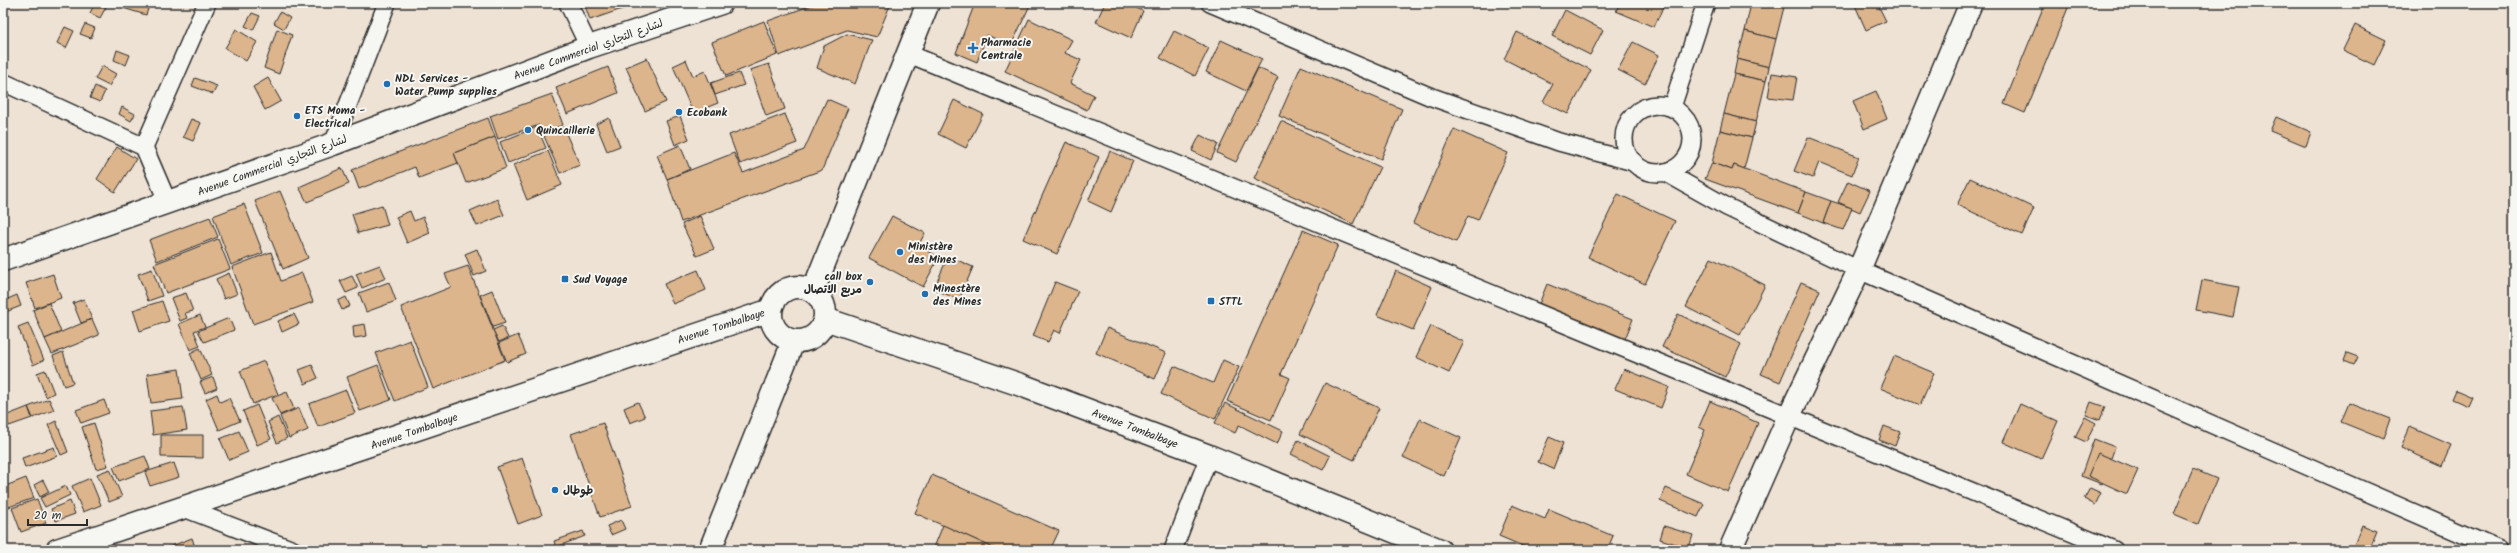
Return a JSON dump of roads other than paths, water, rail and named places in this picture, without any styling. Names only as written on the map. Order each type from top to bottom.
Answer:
[{"type":"street","points":[[144,147],[207,3]]},
{"type":"street","points":[[333,144],[387,3]]},
{"type":"street","points":[[568,3],[589,47]]},
{"type":"street","name":"Avenue Commercial لشارع التجاري","points":[[3,260],[333,144],[589,47],[721,3]]},
{"type":"street","points":[[813,291],[909,54],[928,3]]},
{"type":"street","points":[[1210,3],[1429,96],[1559,142],[1634,162],[1648,171],[1665,172],[1727,208],[1859,270],[2499,550]]},
{"type":"street","points":[[1672,107],[1706,3]]},
{"type":"street","points":[[1730,550],[1789,416],[1859,270],[1971,3]]},
{"type":"street","points":[[909,54],[2114,550]]},
{"type":"street","points":[[3,82],[144,147],[168,203]]},
{"type":"street","points":[[1634,162],[1625,144],[1626,129],[1633,116],[1651,105],[1662,104],[1672,107],[1682,113],[1688,122],[1692,138],[1690,153],[1680,165],[1665,172]]},
{"type":"street","points":[[800,287],[813,291],[820,298],[825,308],[825,319],[822,329],[814,337],[804,342],[793,342],[784,338],[776,330],[771,321],[771,310],[779,294],[787,289],[800,287]]},
{"type":"street","name":"Avenue Tombalbaye","points":[[57,550],[771,310]]},
{"type":"street","name":"Avenue Tombalbaye","points":[[825,319],[1021,385],[1209,456],[1440,550]]},
{"type":"street","points":[[710,550],[793,342]]},
{"type":"street","points":[[1173,550],[1209,456]]},
{"type":"street","points":[[184,508],[293,550]]},
{"type":"place","name":"Pharmacie Centrale","points":[[973,48]]},
{"type":"place","name":"NDL Services - Water Pump supplies","points":[[387,84]]},
{"type":"place","name":"Ecobank","points":[[679,112]]},
{"type":"place","name":"ETS Moma - Electrical","points":[[297,116]]},
{"type":"place","name":"Quincaillerie","points":[[528,130]]},
{"type":"place","name":"Ministère des Mines","points":[[900,252]]},
{"type":"place","name":"Sud Voyage","points":[[565,279]]},
{"type":"place","name":"call box مربع الاتصال","points":[[870,282]]},
{"type":"place","name":"Minestère des Mines","points":[[925,294]]},
{"type":"place","name":"STTL","points":[[1211,301]]},
{"type":"place","name":"طوطال","points":[[555,490]]}]
